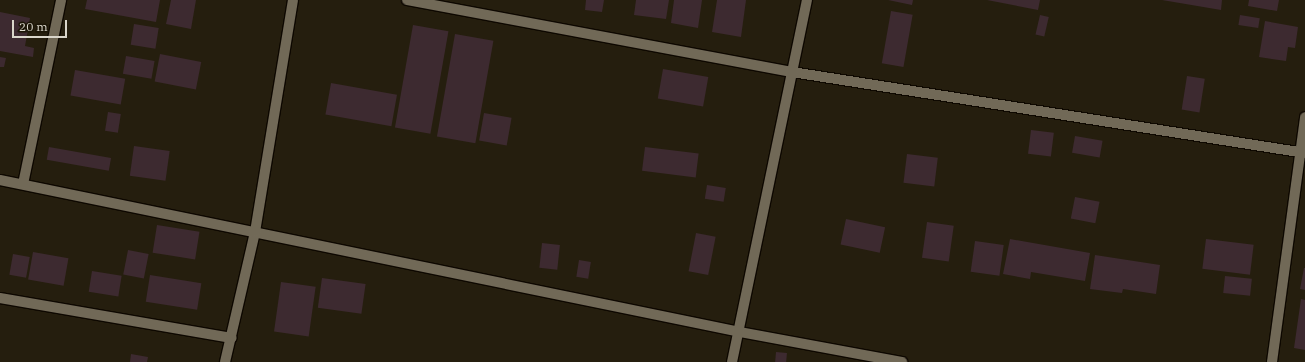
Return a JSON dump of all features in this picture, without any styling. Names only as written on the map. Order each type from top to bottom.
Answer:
[{"type":"street","points":[[23,184],[61,0]]},
{"type":"street","points":[[226,362],[255,232],[293,0]]},
{"type":"street","points":[[408,0],[792,72],[1302,152]]},
{"type":"street","points":[[732,362],[740,332],[807,0]]},
{"type":"street","points":[[1272,362],[1302,152],[1305,117]]},
{"type":"street","points":[[0,180],[740,332],[902,362]]},
{"type":"street","points":[[0,298],[232,338]]},
{"type":"building","points":[[87,0],[160,0],[156,22],[85,9]]},
{"type":"building","points":[[171,0],[196,0],[191,29],[166,24]]},
{"type":"building","points":[[586,0],[604,0],[602,12],[585,10]]},
{"type":"building","points":[[636,0],[669,0],[666,19],[634,15]]},
{"type":"building","points":[[674,0],[702,0],[698,28],[671,23]]},
{"type":"building","points":[[717,0],[746,0],[741,37],[712,32]]},
{"type":"building","points":[[888,0],[913,0],[912,5]]},
{"type":"building","points":[[987,0],[1040,0],[1038,10]]},
{"type":"building","points":[[1162,0],[1222,0],[1221,10]]},
{"type":"building","points":[[1249,0],[1279,0],[1277,11],[1248,6]]},
{"type":"building","points":[[891,11],[913,15],[903,67],[882,63]]},
{"type":"building","points":[[0,12],[30,18],[25,46],[34,48],[33,57],[0,51]]},
{"type":"building","points":[[1040,15],[1049,17],[1044,37],[1036,34]]},
{"type":"building","points":[[1240,15],[1260,18],[1258,28],[1238,25]]},
{"type":"building","points":[[1265,21],[1298,27],[1295,48],[1288,47],[1286,61],[1259,57]]},
{"type":"building","points":[[134,24],[159,28],[155,49],[131,45]]},
{"type":"building","points":[[413,25],[448,31],[430,134],[395,127]]},
{"type":"building","points":[[455,34],[493,41],[475,143],[437,136]]},
{"type":"building","points":[[160,54],[201,62],[196,89],[155,81]]},
{"type":"building","points":[[126,56],[155,61],[151,79],[123,74]]},
{"type":"building","points":[[0,57],[6,58],[4,67],[0,67]]},
{"type":"building","points":[[663,69],[708,77],[703,107],[658,99]]},
{"type":"building","points":[[75,70],[125,79],[121,104],[70,96]]},
{"type":"building","points":[[1187,76],[1205,79],[1199,112],[1182,110]]},
{"type":"building","points":[[331,83],[397,95],[391,126],[325,115]]},
{"type":"building","points":[[108,112],[121,114],[118,133],[105,131]]},
{"type":"building","points":[[484,113],[512,118],[507,145],[479,141]]},
{"type":"building","points":[[1031,130],[1054,133],[1051,157],[1028,154]]},
{"type":"building","points":[[1075,136],[1103,141],[1100,158],[1072,153]]},
{"type":"building","points":[[134,146],[170,151],[165,181],[130,176]]},
{"type":"building","points":[[49,147],[111,158],[109,171],[47,160]]},
{"type":"building","points":[[645,147],[699,154],[696,177],[642,171]]},
{"type":"building","points":[[907,154],[938,158],[934,187],[903,183]]},
{"type":"building","points":[[707,185],[726,188],[724,202],[705,199]]},
{"type":"building","points":[[1075,197],[1100,202],[1095,223],[1071,219]]},
{"type":"building","points":[[846,219],[885,227],[880,253],[841,244]]},
{"type":"building","points":[[927,222],[954,226],[949,261],[922,258]]},
{"type":"building","points":[[157,225],[199,232],[195,259],[153,253]]},
{"type":"building","points":[[696,233],[716,237],[708,275],[689,271]]},
{"type":"building","points":[[1010,239],[1090,253],[1085,281],[1031,272],[1030,279],[1003,274]]},
{"type":"building","points":[[1206,239],[1254,245],[1250,275],[1202,269]]},
{"type":"building","points":[[975,241],[1004,245],[999,276],[971,272]]},
{"type":"building","points":[[542,243],[560,245],[557,270],[539,268]]},
{"type":"building","points":[[128,250],[149,254],[144,279],[123,275]]},
{"type":"building","points":[[33,252],[68,258],[64,286],[28,280]]},
{"type":"building","points":[[13,254],[30,257],[26,278],[9,275]]},
{"type":"building","points":[[1095,255],[1160,265],[1156,294],[1123,289],[1122,293],[1090,289]]},
{"type":"building","points":[[579,260],[591,262],[588,279],[576,277]]},
{"type":"building","points":[[1305,268],[1305,290],[1300,289]]},
{"type":"building","points":[[92,271],[122,276],[118,296],[89,292]]},
{"type":"building","points":[[150,275],[201,283],[197,310],[146,302]]},
{"type":"building","points":[[1225,276],[1252,279],[1250,296],[1223,293]]},
{"type":"building","points":[[322,278],[366,284],[361,314],[318,308]]},
{"type":"building","points":[[281,282],[316,287],[309,336],[274,332]]},
{"type":"building","points":[[1301,299],[1305,300],[1305,350],[1294,348]]},
{"type":"building","points":[[776,352],[787,353],[786,362],[775,362]]},
{"type":"building","points":[[131,354],[148,357],[147,362],[130,362]]}]
